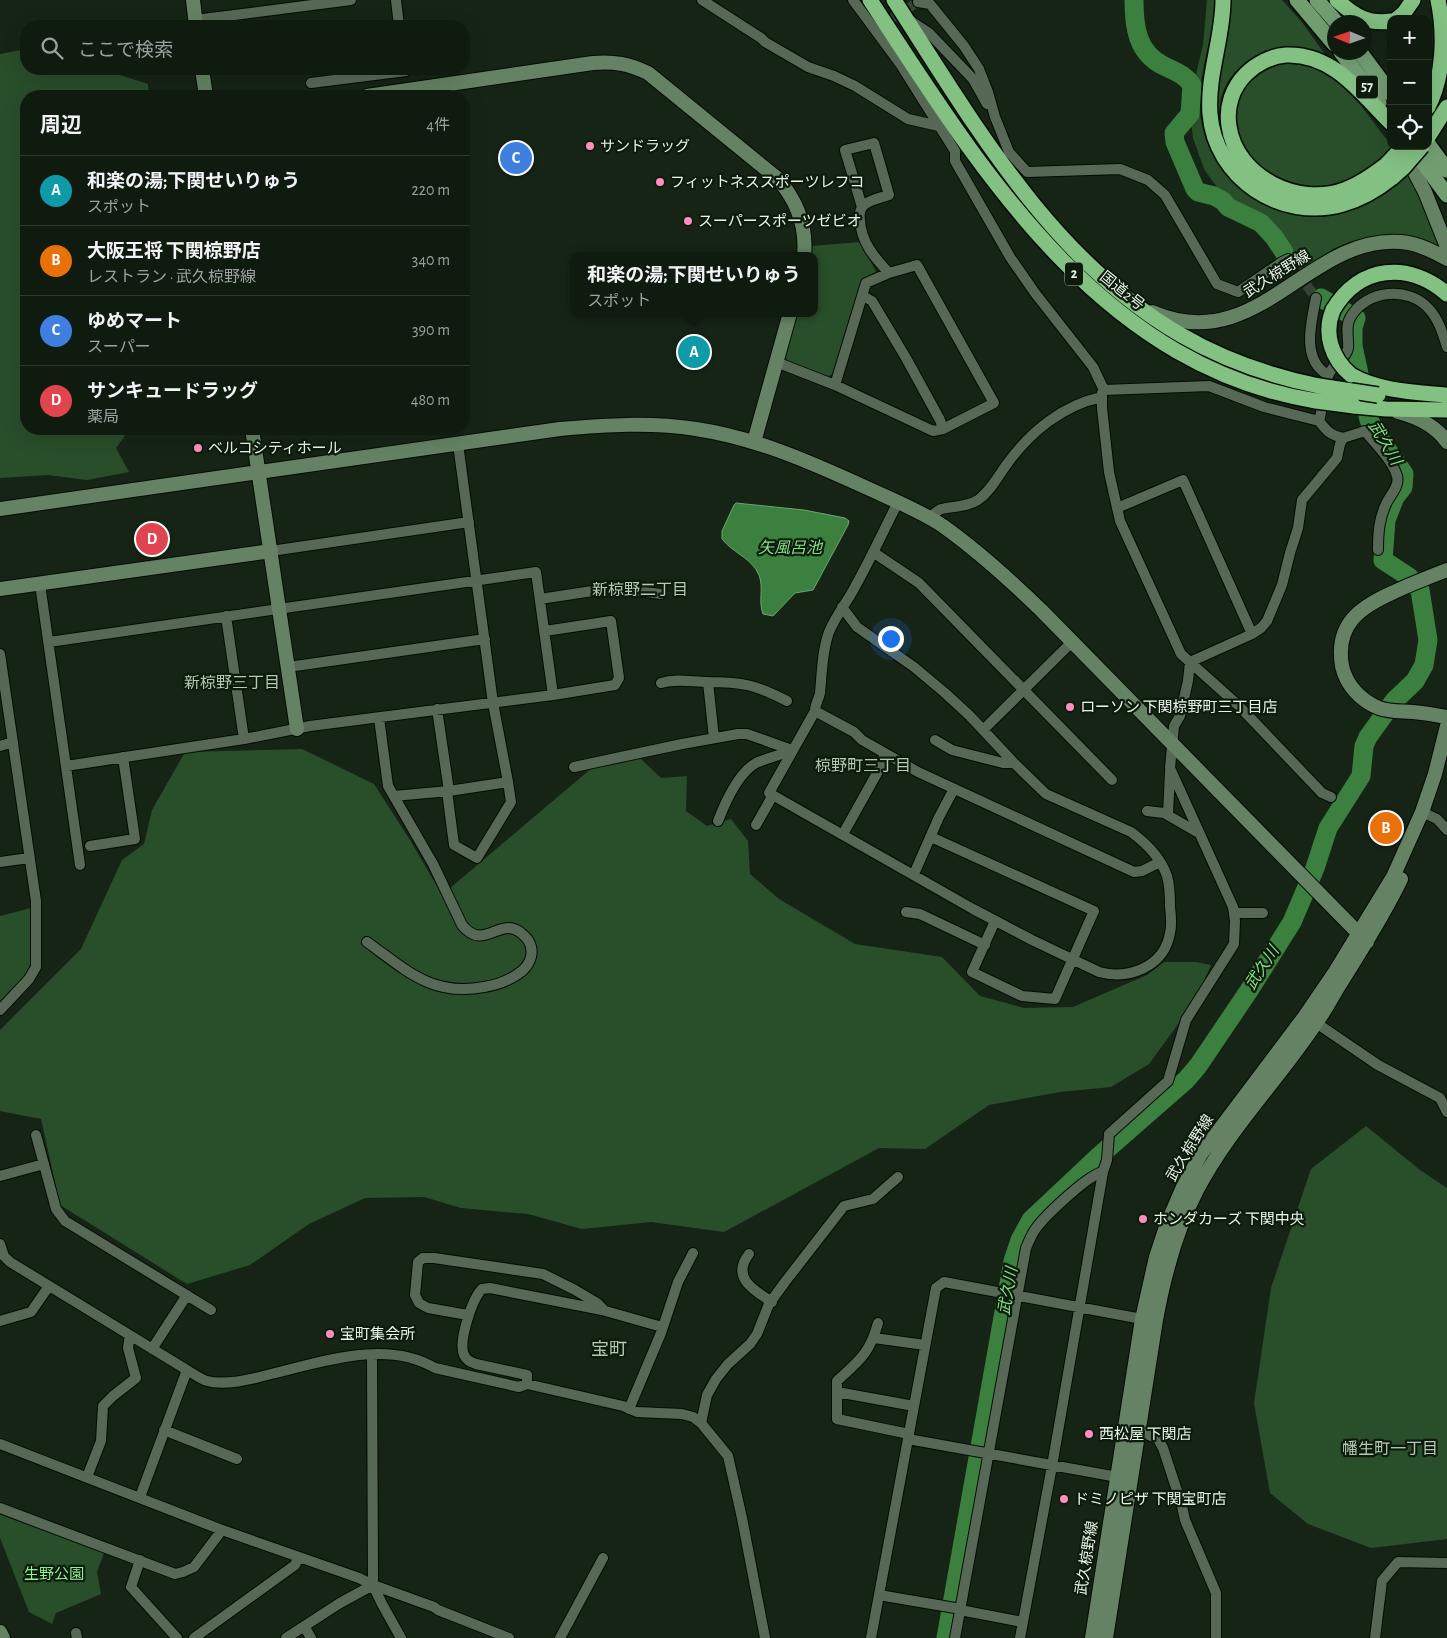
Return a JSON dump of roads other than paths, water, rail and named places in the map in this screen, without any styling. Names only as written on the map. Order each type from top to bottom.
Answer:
[{"type":"highway","name":"国道2号","points":[[870,0],[935,99],[1009,200],[1063,263],[1090,289],[1150,334],[1200,363],[1258,386],[1321,387]]},
{"type":"highway","name":"国道2号","points":[[894,0],[970,118],[1017,183],[1049,222],[1103,278],[1168,328],[1221,356],[1263,372],[1378,399],[1401,397],[1446,400]]},
{"type":"highway","points":[[1223,0],[1211,83],[1210,114],[1217,143],[1223,156],[1240,178],[1262,195],[1277,202],[1309,208],[1342,205],[1369,194],[1390,171],[1417,150]]},
{"type":"highway","points":[[1337,0],[1364,20],[1373,22],[1387,21]]},
{"type":"highway","points":[[1402,15],[1413,0]]},
{"type":"highway","points":[[1429,105],[1435,90],[1441,57],[1441,22],[1438,0]]},
{"type":"highway","points":[[1387,117],[1355,85],[1327,64],[1304,56],[1282,55],[1271,58],[1256,66],[1238,84],[1230,102],[1229,126],[1238,152],[1258,174],[1284,190],[1299,193],[1330,194],[1344,190],[1372,176],[1390,171],[1401,150]]},
{"type":"highway","points":[[1432,131],[1447,107]]},
{"type":"highway","points":[[1378,399],[1362,381],[1344,369],[1334,354],[1329,336],[1329,325],[1336,305],[1344,293],[1361,280],[1382,273],[1401,272],[1420,276],[1447,294]]},
{"type":"main road","name":"57","points":[[1296,0],[1327,36]]},
{"type":"main road","points":[[1316,0],[1330,15]]},
{"type":"main road","name":"57","points":[[1347,60],[1387,116]]},
{"type":"main road","name":"57","points":[[1366,60],[1387,89]]},
{"type":"main road","points":[[1432,149],[1447,170]]},
{"type":"main road","points":[[1414,150],[1447,195]]},
{"type":"street","points":[[193,0],[196,20]]},
{"type":"street","points":[[216,20],[351,0]]},
{"type":"street","points":[[396,0],[399,20]]},
{"type":"street","points":[[702,0],[772,47],[808,67],[855,86],[908,119],[939,126]]},
{"type":"street","points":[[853,0],[877,28],[955,150],[955,161],[1010,257],[1035,293],[1093,367],[1103,393],[1109,472],[1120,521],[1181,654],[1239,706],[1322,793],[1331,797]]},
{"type":"street","points":[[918,2],[930,4],[964,46],[979,69],[1009,152],[1027,172],[1120,169],[1137,174],[1154,183],[1165,195],[1217,284],[1225,288],[1238,292],[1282,262],[1288,259],[1289,261]]},
{"type":"street","points":[[904,17],[929,33],[973,80],[995,117]]},
{"type":"street","points":[[1345,60],[1387,125]]},
{"type":"street","points":[[414,90],[599,62],[616,62],[639,68],[648,73],[778,179],[793,199],[802,221],[804,252]]},
{"type":"street","points":[[203,75],[205,90]]},
{"type":"street","points":[[311,83],[369,75]]},
{"type":"street","points":[[406,75],[407,90]]},
{"type":"street","points":[[862,207],[845,150],[874,143],[889,195],[870,201],[862,207],[859,215],[860,232],[874,258],[889,273]]},
{"type":"street","name":"武久椋野線","points":[[1405,150],[1416,173],[1443,253]]},
{"type":"street","name":"武久椋野線","points":[[1123,295],[1143,308],[1168,317],[1196,321],[1226,319],[1240,315],[1268,301],[1325,263],[1356,248],[1372,243],[1402,242],[1443,253]]},
{"type":"street","points":[[776,362],[835,385],[933,431],[942,429],[994,403],[917,265],[889,273],[866,283],[835,385]]},
{"type":"street","points":[[1321,387],[1348,350],[1347,333],[1352,316],[1376,296],[1406,294],[1415,298],[1430,310],[1438,322],[1447,347]]},
{"type":"street","points":[[863,296],[872,301],[906,358],[940,420],[942,429]]},
{"type":"street","points":[[1316,298],[1311,319],[1311,347],[1315,363],[1320,370],[1319,421]]},
{"type":"street","points":[[754,442],[789,317]]},
{"type":"street","points":[[929,517],[940,510],[966,505],[980,499],[990,489],[1025,442],[1056,415],[1073,407],[1103,393],[1209,386],[1264,407],[1319,421],[1328,433],[1333,436],[1344,438],[1365,431],[1389,462],[1397,476],[1397,485],[1384,506],[1380,521],[1378,550]]},
{"type":"street","points":[[1378,399],[1419,418],[1447,442]]},
{"type":"street","points":[[0,509],[560,429],[628,425],[694,429],[728,434],[754,442],[802,459],[898,502],[929,517],[962,540],[1007,578],[1072,642],[1363,938]]},
{"type":"street","points":[[253,435],[297,729]]},
{"type":"street","points":[[1190,662],[1252,634],[1267,621],[1279,593],[1298,528],[1302,500],[1336,458],[1344,438]]},
{"type":"street","points":[[437,710],[454,845],[477,858],[511,802],[493,703],[486,639],[458,444]]},
{"type":"street","points":[[1117,508],[1183,480],[1252,634]]},
{"type":"street","points":[[842,608],[856,627],[926,677],[983,730],[1046,794],[1091,813],[1140,839],[1160,862],[1169,886],[1171,924],[1168,942],[1160,956],[1136,973],[1120,975],[1099,972],[996,921],[769,793],[815,711],[829,633],[842,608],[849,599],[898,502]]},
{"type":"street","points":[[0,588],[40,584],[469,522]]},
{"type":"street","points":[[873,552],[919,583],[1112,780]]},
{"type":"street","points":[[1447,570],[1369,603],[1358,611],[1350,621],[1344,632],[1341,645],[1343,670],[1355,691],[1365,700],[1379,708],[1447,717]]},
{"type":"street","points":[[49,642],[536,572],[553,695]]},
{"type":"street","points":[[40,584],[80,865]]},
{"type":"street","points":[[540,599],[612,588],[661,594]]},
{"type":"street","points":[[226,616],[244,738]]},
{"type":"street","points":[[66,766],[297,729],[615,685],[619,678],[611,621],[544,632]]},
{"type":"street","points":[[288,667],[486,639]]},
{"type":"street","points":[[983,730],[1072,642]]},
{"type":"street","points":[[0,654],[36,900],[36,967],[29,979],[0,1010]]},
{"type":"street","points":[[1168,815],[1174,726],[1180,716],[1186,693],[1190,662]]},
{"type":"street","points":[[661,683],[676,680],[748,684],[787,701]]},
{"type":"street","points":[[708,682],[714,738]]},
{"type":"street","points":[[815,711],[854,732],[862,740],[918,772],[1134,872],[1142,871],[1160,862]]},
{"type":"street","points":[[1414,712],[1436,725],[1440,731],[1443,743]]},
{"type":"street","points":[[368,942],[409,972],[430,984],[452,989],[473,989],[491,986],[518,974],[527,966],[531,959],[532,950],[528,939],[516,930],[505,927],[492,934],[482,936],[474,935],[462,925],[433,864],[388,786],[378,718]]},
{"type":"street","name":"武久椋野線","points":[[1426,814],[1447,726]]},
{"type":"street","points":[[574,767],[714,738],[747,734],[792,750]]},
{"type":"street","points":[[935,740],[952,750],[1003,763],[1014,763]]},
{"type":"street","points":[[0,746],[13,742]]},
{"type":"street","points":[[718,821],[727,798],[739,778],[757,763],[792,750]]},
{"type":"street","points":[[843,834],[881,766],[886,753]]},
{"type":"street","points":[[90,846],[134,839],[123,758]]},
{"type":"street","name":"武久椋野線","points":[[1106,1638],[1161,1292],[1180,1228],[1196,1191],[1214,1162],[1311,1020],[1363,938],[1390,902],[1447,762]]},
{"type":"street","points":[[1020,1638],[1107,1160],[1109,1134],[1168,1081],[1186,1020],[1234,944],[1234,913],[1227,893],[1197,832],[1170,768]]},
{"type":"street","points":[[394,796],[448,791],[508,782]]},
{"type":"street","points":[[914,874],[954,788]]},
{"type":"street","points":[[756,825],[773,795]]},
{"type":"street","points":[[1147,811],[1164,813],[1197,832]]},
{"type":"street","points":[[1426,814],[1437,819],[1447,830]]},
{"type":"street","points":[[931,836],[1094,911],[1055,999],[1022,996],[972,972],[996,921]]},
{"type":"street","points":[[0,862],[29,858]]},
{"type":"street","points":[[906,912],[920,914],[984,945]]},
{"type":"street","points":[[1234,913],[1263,913]]},
{"type":"street","points":[[1311,1020],[1378,1065],[1443,1098],[1447,1112]]},
{"type":"street","name":"武久椋野線","points":[[1092,1638],[1142,1318],[1156,1257],[1167,1224],[1183,1187],[1201,1154],[1311,1020]]},
{"type":"street","points":[[36,1134],[56,1209],[66,1221],[211,1310]]},
{"type":"street","points":[[0,1176],[44,1164]]},
{"type":"street","points":[[955,1638],[1026,1248],[1036,1229],[1044,1219],[1074,1191],[1098,1173],[1104,1172]]},
{"type":"street","points":[[701,1423],[707,1395],[716,1378],[750,1344],[785,1282],[844,1206],[873,1199],[898,1177]]},
{"type":"street","points":[[0,1244],[4,1256],[10,1262],[187,1370],[209,1381],[240,1381],[317,1363],[386,1354],[407,1357],[435,1368],[519,1386],[527,1384],[637,1412],[682,1414],[693,1417],[701,1423],[728,1456],[765,1638]]},
{"type":"street","points":[[629,1409],[661,1333],[678,1282],[692,1253]]},
{"type":"street","points":[[749,1254],[744,1261],[742,1273],[750,1286],[772,1302]]},
{"type":"street","points":[[468,1315],[428,1308],[419,1303],[415,1291],[417,1266],[421,1260],[434,1258],[543,1274],[597,1303],[605,1311]]},
{"type":"street","points":[[871,1638],[936,1288],[944,1282],[1142,1318]]},
{"type":"street","points":[[0,1321],[30,1312],[49,1286]]},
{"type":"street","points":[[527,1384],[527,1375],[476,1364],[466,1358],[462,1345],[468,1315],[480,1290],[485,1288],[605,1311],[662,1327]]},
{"type":"street","points":[[152,1349],[187,1295]]},
{"type":"street","points":[[878,1323],[871,1345],[857,1364],[837,1381],[837,1419],[972,1451],[1130,1480]]},
{"type":"street","points":[[88,1477],[101,1441],[103,1406],[136,1378],[128,1348],[130,1335]]},
{"type":"street","points":[[874,1338],[925,1345]]},
{"type":"street","points":[[372,1355],[373,1585],[401,1638]]},
{"type":"street","points":[[140,1497],[187,1370]]},
{"type":"street","points":[[837,1392],[914,1406]]},
{"type":"street","points":[[164,1430],[237,1459]]},
{"type":"street","points":[[1139,1431],[1158,1439],[1163,1448],[1185,1520],[1216,1593],[1216,1638]]},
{"type":"street","points":[[0,1444],[222,1530],[434,1606],[438,1610],[509,1638]]},
{"type":"street","points":[[0,1508],[175,1574],[194,1567],[222,1530]]},
{"type":"street","points":[[194,1638],[295,1565],[299,1557]]},
{"type":"street","points":[[560,1638],[603,1558]]},
{"type":"street","points":[[140,1560],[131,1587],[177,1638]]},
{"type":"street","points":[[1375,1638],[1382,1581],[1398,1562],[1447,1563]]},
{"type":"street","points":[[286,1638],[340,1602],[373,1585]]},
{"type":"street","points":[[879,1596],[960,1609],[1023,1622]]},
{"type":"street","points":[[304,1626],[311,1638]]},
{"type":"street","points":[[0,1632],[2,1638]]},
{"type":"water","name":"矢風呂池","points":[[736,503],[804,510],[845,518],[849,521],[813,590],[795,593],[773,616],[763,614],[761,585],[756,569],[722,539],[722,531]]},
{"type":"waterway","name":"武久川","points":[[1134,0],[1136,29],[1143,47],[1155,61],[1183,76],[1192,85],[1190,114],[1174,133],[1175,142],[1195,189],[1198,192],[1214,196],[1223,201],[1228,207],[1261,223],[1284,252]]},
{"type":"waterway","name":"武久川","points":[[946,1638],[1013,1261],[1020,1240],[1031,1220],[1098,1157],[1186,1080],[1198,1066],[1292,922],[1315,868],[1328,828],[1361,776],[1364,746],[1368,737],[1394,701],[1415,681],[1424,665],[1428,640],[1420,590],[1409,577],[1383,560],[1386,520],[1395,497],[1403,487],[1404,474],[1369,420],[1353,346],[1353,328],[1356,318],[1321,298]]},
{"type":"tunnel","points":[[880,26],[918,2]]},
{"type":"tunnel","points":[[1289,261],[1316,298]]},
{"type":"place","name":"サンドラッグ","points":[[590,146]]},
{"type":"place","name":"ゆめマート","points":[[516,158]]},
{"type":"place","name":"フィットネススポーツレフコ","points":[[660,182]]},
{"type":"place","name":"スーパースポーツゼビオ","points":[[688,221]]},
{"type":"place","name":"和楽の湯;下関せいりゅう","points":[[694,352]]},
{"type":"place","name":"ベルコシティホール","points":[[198,448]]},
{"type":"place","name":"サンキュードラッグ","points":[[152,539]]},
{"type":"place","name":"ローソン 下関椋野町三丁目店","points":[[1070,707]]},
{"type":"place","name":"大阪王将 下関椋野店","points":[[1386,828]]},
{"type":"place","name":"ホンダカーズ 下関中央","points":[[1143,1219]]},
{"type":"place","name":"宝町集会所","points":[[330,1334]]},
{"type":"place","name":"西松屋 下関店","points":[[1089,1434]]},
{"type":"place","name":"ドミノピザ 下関宝町店","points":[[1064,1499]]},
{"type":"district","name":"新椋野二丁目","points":[[640,590]]},
{"type":"district","name":"新椋野三丁目","points":[[232,683]]},
{"type":"district","name":"椋野町三丁目","points":[[863,766]]},
{"type":"district","name":"宝町","points":[[609,1350]]},
{"type":"district","name":"幡生町一丁目","points":[[1390,1449]]},
{"type":"park label","name":"生野公園","points":[[54,1574]]}]
